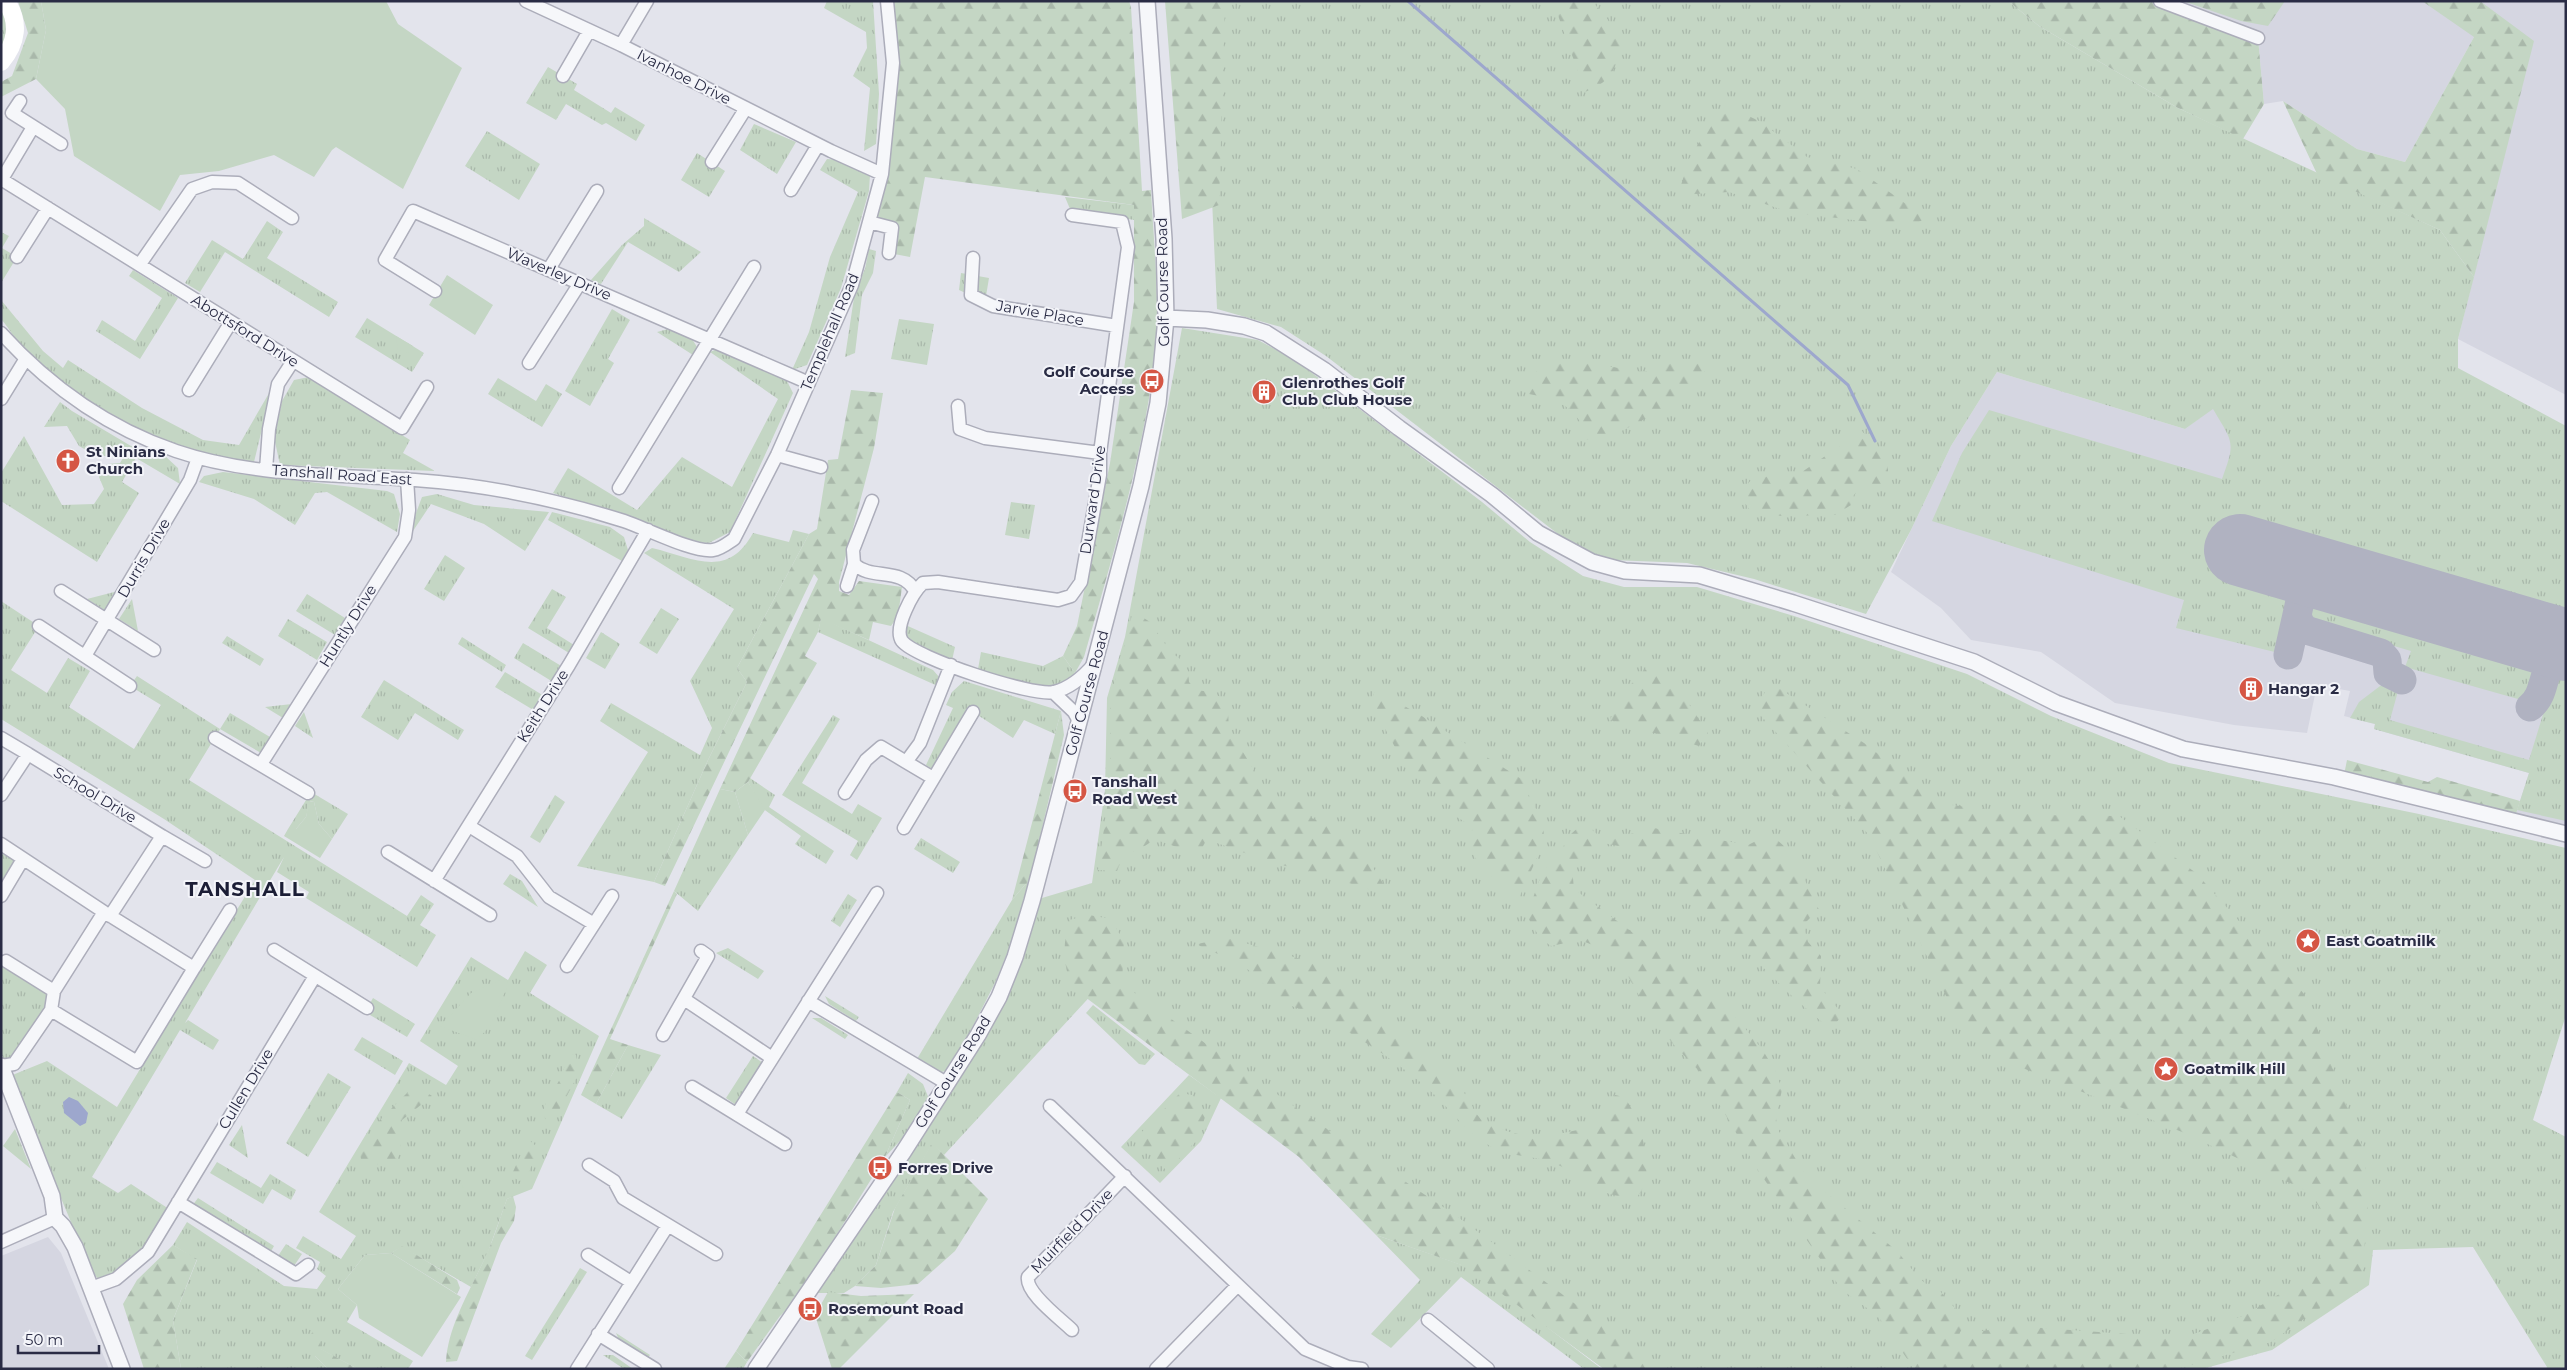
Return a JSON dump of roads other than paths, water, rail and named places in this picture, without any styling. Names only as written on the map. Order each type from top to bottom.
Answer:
[{"type":"main road","points":[[1,62],[9,52],[14,40],[16,27],[13,14],[6,2]]},
{"type":"street","name":"Ivanhoe Drive","points":[[526,1],[621,45],[818,145],[882,174]]},
{"type":"street","name":"Ivanhoe Drive","points":[[621,45],[647,1]]},
{"type":"street","name":"Templehall Road","points":[[714,550],[734,539],[777,456],[852,285],[882,174],[893,63],[887,1]]},
{"type":"street","name":"Golf Course Road","points":[[756,1369],[948,1084],[999,997],[1015,957],[1095,662],[1151,442],[1160,385],[1166,318],[1164,239],[1147,1]]},
{"type":"street","points":[[2160,1],[2258,38]]},
{"type":"street","points":[[563,76],[588,31]]},
{"type":"street","points":[[20,101],[12,113],[61,144]]},
{"type":"street","name":"Ivanhoe Drive","points":[[712,162],[746,108]]},
{"type":"street","points":[[2,179],[33,127]]},
{"type":"street","points":[[791,190],[818,145]]},
{"type":"street","name":"Abottsford Drive","points":[[2,179],[402,428],[427,387]]},
{"type":"street","points":[[140,264],[192,189],[212,182],[238,183],[292,218]]},
{"type":"street","points":[[549,269],[598,191]]},
{"type":"street","points":[[17,257],[48,208]]},
{"type":"street","name":"Waverley Drive","points":[[435,291],[385,260],[413,211],[809,383]]},
{"type":"street","name":"Durward Drive","points":[[915,591],[923,583],[930,582],[1058,600],[1071,596],[1080,582],[1100,475],[1100,453],[1128,247],[1122,222],[1072,215]]},
{"type":"street","points":[[869,222],[892,228],[889,253]]},
{"type":"street","name":"Jarvie Place","points":[[973,258],[971,295],[993,306],[1117,326]]},
{"type":"street","points":[[619,488],[754,267]]},
{"type":"street","points":[[529,363],[580,282]]},
{"type":"street","points":[[1166,318],[1207,320],[1244,326],[1266,333],[1324,370],[1399,428],[1492,495],[1538,533],[1592,562],[1625,571],[1699,575],[1793,603],[1974,662],[2056,703],[2183,748],[2334,777],[2566,834]]},
{"type":"street","points":[[189,390],[231,322]]},
{"type":"street","name":"Tanshall Road East","points":[[1,333],[25,360],[93,413],[151,442],[198,458],[266,470],[406,479],[496,488],[556,500],[648,530],[699,550],[714,550]]},
{"type":"street","points":[[1,399],[25,360]]},
{"type":"street","points":[[266,470],[269,429],[278,384],[293,361]]},
{"type":"street","points":[[958,406],[960,429],[985,438],[1100,453]]},
{"type":"street","points":[[777,456],[821,466]]},
{"type":"street","name":"Durris Drive","points":[[85,656],[190,480],[198,458]]},
{"type":"street","name":"Huntly Drive","points":[[261,764],[404,537],[409,510],[406,479]]},
{"type":"street","points":[[847,586],[854,564],[853,550],[872,501]]},
{"type":"street","name":"Keith Drive","points":[[434,881],[569,665],[648,530]]},
{"type":"street","points":[[854,564],[866,572],[902,577],[915,591],[901,623],[901,640],[915,650],[951,665],[1030,691],[1053,692],[1076,682],[1095,662]]},
{"type":"street","points":[[61,590],[154,650]]},
{"type":"street","points":[[39,626],[130,686]]},
{"type":"street","points":[[906,762],[920,743],[951,665]]},
{"type":"street","points":[[1053,692],[1074,712],[1079,722]]},
{"type":"street","points":[[904,828],[972,712]]},
{"type":"street","name":"School Drive","points":[[1,738],[205,861]]},
{"type":"street","points":[[215,738],[308,794]]},
{"type":"street","points":[[845,793],[866,760],[881,747],[933,778]]},
{"type":"street","points":[[1,796],[28,754]]},
{"type":"street","points":[[469,826],[517,856],[549,897],[594,924]]},
{"type":"street","points":[[122,1369],[70,1236],[55,1218],[52,1196],[1,1066],[14,1064],[51,1010],[54,991],[162,836]]},
{"type":"street","points":[[1,844],[107,914],[194,968]]},
{"type":"street","points":[[388,852],[490,915]]},
{"type":"street","points":[[1,896],[23,859]]},
{"type":"street","points":[[737,1114],[877,893]]},
{"type":"street","points":[[567,966],[612,896]]},
{"type":"street","points":[[51,1010],[137,1062],[230,910]]},
{"type":"street","points":[[274,950],[367,1008]]},
{"type":"street","points":[[662,1035],[708,956],[701,951]]},
{"type":"street","points":[[6,961],[54,991]]},
{"type":"street","name":"Cullen Drive","points":[[91,1288],[116,1279],[148,1252],[316,976]]},
{"type":"street","points":[[684,998],[772,1058]]},
{"type":"street","points":[[808,1001],[948,1084]]},
{"type":"street","points":[[692,1087],[785,1144]]},
{"type":"street","name":"Muirfield Drive","points":[[1050,1106],[1305,1349],[1348,1366],[1362,1369]]},
{"type":"street","points":[[589,1164],[614,1180],[623,1198],[716,1254]]},
{"type":"street","name":"Muirfield Drive","points":[[1072,1330],[1032,1292],[1027,1282],[1028,1277],[1125,1176]]},
{"type":"street","points":[[178,1202],[296,1274],[308,1264]]},
{"type":"street","points":[[1,1242],[55,1218]]},
{"type":"street","points":[[576,1369],[668,1225]]},
{"type":"street","points":[[588,1255],[631,1282]]},
{"type":"street","points":[[1156,1369],[1237,1286]]},
{"type":"street","points":[[1428,1320],[1488,1369]]},
{"type":"street","points":[[598,1334],[655,1369]]},
{"type":"water","points":[[69,1097],[78,1101],[88,1113],[86,1123],[80,1126],[64,1113],[63,1102]]},
{"type":"waterway","points":[[1408,1],[1848,385],[1875,441]]},
{"type":"place","name":"Golf Course Access","points":[[1152,381]]},
{"type":"place","name":"Glenrothes Golf Club Club House","points":[[1264,392]]},
{"type":"place","name":"St Ninians Church","points":[[68,461]]},
{"type":"place","name":"Hangar 2","points":[[2251,689]]},
{"type":"place","name":"Tanshall Road West","points":[[1075,791]]},
{"type":"place","name":"East Goatmilk","points":[[2308,941]]},
{"type":"place","name":"Goatmilk Hill","points":[[2166,1069]]},
{"type":"place","name":"Forres Drive","points":[[880,1168]]},
{"type":"place","name":"Rosemount Road","points":[[810,1309]]},
{"type":"district","name":"TANSHALL","points":[[245,889]]}]
